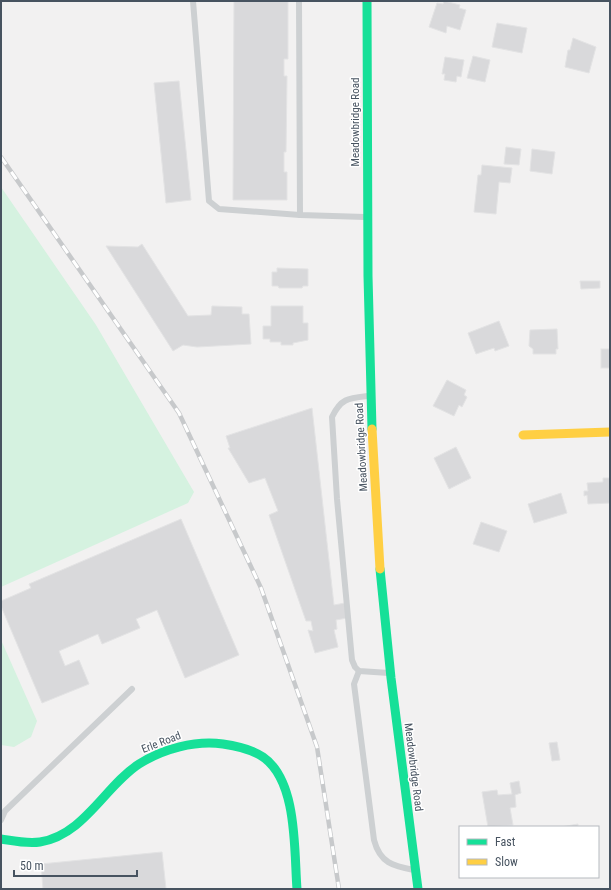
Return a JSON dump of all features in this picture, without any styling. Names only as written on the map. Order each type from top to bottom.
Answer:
[{"type":"main road","name":"Meadowbridge Road","points":[[367,1],[367,217],[370,396],[379,558],[391,673],[418,889]]},
{"type":"main road","points":[[523,435],[610,432]]},
{"type":"main road","name":"Erle Road","points":[[1,839],[20,843],[34,843],[58,836],[88,812],[119,779],[139,764],[157,755],[182,746],[204,742],[226,743],[250,748],[263,756],[274,766],[282,779],[290,804],[297,889]]},
{"type":"lane","points":[[193,1],[209,201],[219,209],[300,215],[367,217]]},
{"type":"lane","points":[[299,1],[300,215]]},
{"type":"lane","points":[[370,396],[345,400],[337,406],[332,417],[337,500],[352,660],[355,667],[359,671],[391,673]]},
{"type":"lane","points":[[359,671],[354,684],[374,840],[377,852],[396,866],[416,870]]},
{"type":"lane","points":[[1,820],[5,811],[132,689]]},
{"type":"green space","points":[[1,187],[96,325],[194,492],[188,503],[1,587]]},
{"type":"green space","points":[[1,640],[37,721],[31,737],[14,747],[1,745]]},
{"type":"building","points":[[234,1],[288,1],[288,59],[284,59],[284,76],[287,76],[286,152],[284,152],[284,172],[287,172],[287,200],[233,200]]},
{"type":"building","points":[[444,1],[460,5],[459,8],[466,10],[460,30],[447,26],[446,33],[429,27],[437,3],[443,4]]},
{"type":"building","points":[[497,23],[527,28],[522,53],[492,47]]},
{"type":"building","points":[[573,38],[596,47],[589,73],[565,67],[568,50],[570,50]]},
{"type":"building","points":[[473,56],[490,60],[485,82],[467,78]]},
{"type":"building","points":[[445,57],[464,60],[461,77],[457,76],[456,82],[444,80],[445,74],[442,74]]},
{"type":"building","points":[[179,81],[191,200],[166,203],[154,83]]},
{"type":"building","points":[[506,147],[521,149],[519,165],[504,164]]},
{"type":"building","points":[[532,149],[555,152],[552,174],[530,171]]},
{"type":"building","points":[[482,165],[512,168],[510,183],[499,182],[496,214],[474,212],[478,175],[481,175]]},
{"type":"building","points":[[142,244],[188,316],[211,315],[212,306],[242,307],[242,314],[249,314],[251,344],[197,347],[183,345],[173,351],[106,246],[138,247]]},
{"type":"building","points":[[277,268],[308,269],[308,286],[303,286],[302,288],[279,288],[278,286],[272,286],[272,272],[277,272]]},
{"type":"building","points":[[580,281],[600,281],[600,288],[581,289]]},
{"type":"building","points":[[271,306],[303,306],[303,323],[308,323],[308,340],[293,343],[293,345],[281,345],[281,342],[270,342],[270,339],[263,339],[263,326],[271,326]]},
{"type":"building","points":[[499,321],[509,346],[495,351],[494,348],[476,354],[468,333]]},
{"type":"building","points":[[557,329],[558,349],[556,349],[556,354],[533,354],[533,349],[529,346],[530,330]]},
{"type":"building","points":[[601,349],[610,349],[610,368],[601,368]]},
{"type":"building","points":[[447,380],[466,390],[464,395],[467,397],[462,407],[459,405],[454,416],[433,406]]},
{"type":"building","points":[[312,408],[334,605],[345,603],[347,618],[336,620],[337,629],[334,630],[338,647],[315,653],[308,630],[313,631],[311,621],[306,621],[269,515],[278,511],[265,478],[249,483],[228,448],[230,448],[226,436]]},
{"type":"building","points":[[456,447],[471,478],[449,489],[434,458]]},
{"type":"building","points":[[603,478],[610,478],[610,503],[588,504],[587,495],[584,496],[584,491],[588,491],[587,483],[603,482]]},
{"type":"building","points":[[561,493],[567,513],[534,523],[528,504]]},
{"type":"building","points":[[181,519],[239,655],[185,678],[157,610],[136,619],[140,628],[102,644],[98,634],[59,651],[65,666],[79,660],[89,684],[42,703],[1,606],[1,601],[31,588],[29,584]]},
{"type":"building","points":[[481,522],[507,531],[499,552],[473,544]]},
{"type":"building","points":[[557,742],[560,760],[552,761],[549,743]]},
{"type":"building","points":[[519,781],[521,793],[515,795],[516,807],[510,808],[513,825],[488,826],[482,792],[497,790],[498,795],[512,794],[510,783]]},
{"type":"building","points":[[578,824],[578,826],[567,826]]},
{"type":"building","points":[[162,852],[166,889],[43,889],[41,864]]},
{"type":"railway","points":[[1,157],[179,413],[261,588],[317,747],[339,889]]},
{"type":"traffic: fast","points":[[367,1],[368,276],[372,429]]},
{"type":"traffic: fast","points":[[380,569],[391,678],[418,889]]},
{"type":"traffic: fast","points":[[1,839],[35,843],[55,838],[82,820],[115,784],[127,773],[148,759],[169,750],[201,743],[229,745],[249,750],[263,757],[274,768],[283,783],[292,818],[297,889]]},
{"type":"traffic: slow","points":[[372,429],[380,569]]},
{"type":"traffic: slow","points":[[523,435],[610,432]]}]
